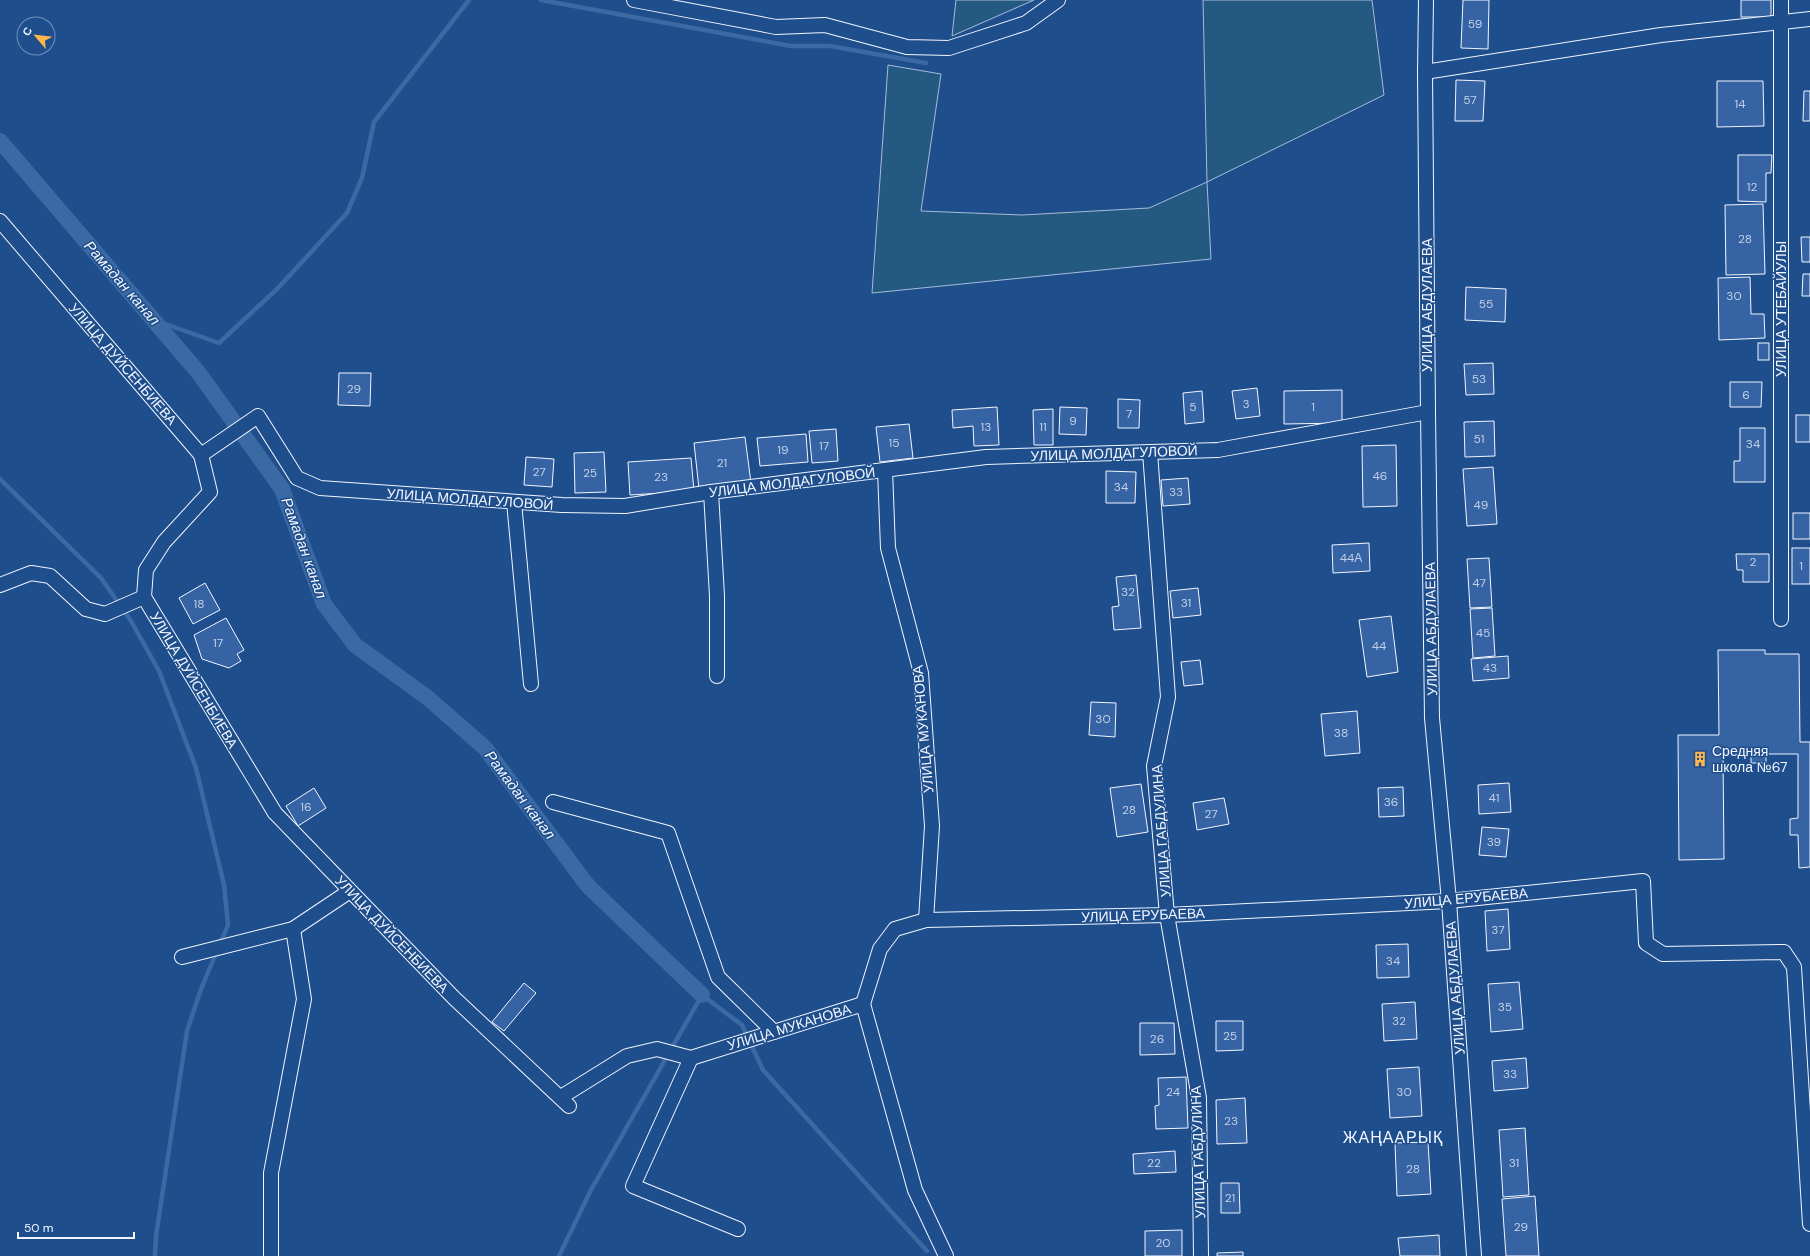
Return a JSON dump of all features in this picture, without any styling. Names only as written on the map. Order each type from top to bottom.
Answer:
[{"type":"street","points":[[634,0],[776,27],[825,25],[907,47],[949,48],[1026,23],[1058,0]]},
{"type":"street","name":"УЛИЦА АБДУЛАЕВА","points":[[1426,0],[1425,72],[1432,718],[1448,901],[1474,1256]]},
{"type":"street","name":"УЛИЦА УТЕБАЙУЛЫ","points":[[1781,0],[1781,618]]},
{"type":"street","points":[[1425,72],[1661,35],[1810,19]]},
{"type":"street","name":"УЛИЦА ДУЙСЕНБИЕВА","points":[[0,221],[201,455],[210,492],[164,542],[146,570],[144,597],[275,813],[454,998],[565,1102],[627,1056],[657,1049],[691,1058]]},
{"type":"street","name":"УЛИЦА МОЛДАГУЛОВОЙ","points":[[201,455],[258,416],[297,478],[320,488],[514,502],[625,506],[711,492],[986,457],[1218,450],[1428,412]]},
{"type":"street","name":"УЛИЦА ГАБДУЛИНА","points":[[1150,452],[1168,697],[1154,766],[1167,915],[1199,1098],[1201,1256]]},
{"type":"street","name":"УЛИЦА МУКАНОВА","points":[[886,470],[888,548],[921,673],[932,826],[926,920]]},
{"type":"street","points":[[711,492],[717,596],[717,676]]},
{"type":"street","points":[[514,502],[531,684]]},
{"type":"street","points":[[0,585],[31,573],[50,576],[86,609],[105,614],[144,597]]},
{"type":"street","points":[[553,802],[668,833],[718,977],[774,1032]]},
{"type":"street","name":"УЛИЦА ЕРУБАЕВА","points":[[863,1004],[880,949],[895,928],[926,920],[1167,915],[1448,901],[1643,881],[1646,943],[1663,954],[1784,952],[1794,966],[1804,1034],[1810,1224]]},
{"type":"street","points":[[182,957],[293,929],[350,891]]},
{"type":"street","points":[[271,1256],[271,1173],[304,999],[293,929]]},
{"type":"street","name":"УЛИЦА МУКАНОВА","points":[[691,1058],[863,1004],[915,1190],[946,1256]]},
{"type":"street","points":[[691,1058],[633,1186],[738,1229]]},
{"type":"shaded area","points":[[956,0],[1034,0],[952,36]]},
{"type":"shaded area","points":[[1203,0],[1372,0],[1384,95],[1207,182]]},
{"type":"shaded area","points":[[888,65],[941,74],[921,211],[1022,215],[1149,208],[1207,182],[1211,259],[872,293]]},
{"type":"building","points":[[1463,0],[1489,0],[1488,49],[1461,48]]},
{"type":"building","points":[[1741,0],[1771,0],[1771,17],[1741,17]]},
{"type":"building","points":[[1456,80],[1485,81],[1483,121],[1455,121]]},
{"type":"building","points":[[1717,81],[1763,81],[1764,126],[1717,127]]},
{"type":"building","points":[[1804,91],[1810,91],[1810,121],[1803,121]]},
{"type":"building","points":[[1738,155],[1772,155],[1771,173],[1766,173],[1766,202],[1738,201]]},
{"type":"building","points":[[1763,204],[1765,274],[1726,275],[1725,205]]},
{"type":"building","points":[[1801,237],[1810,237],[1810,262],[1802,262]]},
{"type":"building","points":[[1803,274],[1810,274],[1810,296],[1802,296]]},
{"type":"building","points":[[1750,277],[1751,314],[1764,314],[1765,338],[1719,340],[1718,278]]},
{"type":"building","points":[[1466,287],[1506,289],[1505,322],[1465,320]]},
{"type":"building","points":[[1758,343],[1769,343],[1769,360],[1758,360]]},
{"type":"building","points":[[1493,363],[1494,394],[1466,395],[1464,364]]},
{"type":"building","points":[[339,373],[371,373],[370,406],[338,405]]},
{"type":"building","points":[[1730,382],[1762,382],[1761,407],[1730,407]]},
{"type":"building","points":[[1257,388],[1260,416],[1236,419],[1232,391]]},
{"type":"building","points":[[1342,390],[1342,423],[1284,424],[1284,391]]},
{"type":"building","points":[[1202,391],[1204,422],[1185,424],[1183,393]]},
{"type":"building","points":[[1118,399],[1140,400],[1139,428],[1118,428]]},
{"type":"building","points":[[997,407],[999,445],[974,446],[973,426],[953,428],[952,410]]},
{"type":"building","points":[[1060,407],[1087,408],[1086,435],[1059,434]]},
{"type":"building","points":[[1053,409],[1053,445],[1034,445],[1033,410]]},
{"type":"building","points":[[1796,415],[1810,415],[1810,442],[1796,442]]},
{"type":"building","points":[[1494,421],[1495,456],[1465,457],[1464,422]]},
{"type":"building","points":[[909,424],[913,458],[880,462],[876,427]]},
{"type":"building","points":[[1740,428],[1765,428],[1765,482],[1734,482],[1734,461],[1740,461]]},
{"type":"building","points":[[836,429],[838,461],[812,463],[809,431]]},
{"type":"building","points":[[806,434],[808,462],[760,466],[757,438]]},
{"type":"building","points":[[745,437],[751,483],[699,489],[694,443]]},
{"type":"building","points":[[1396,445],[1397,506],[1363,507],[1362,446]]},
{"type":"building","points":[[604,452],[606,492],[575,493],[574,453]]},
{"type":"building","points":[[526,457],[554,459],[552,487],[524,485]]},
{"type":"building","points":[[691,458],[694,491],[630,495],[628,462]]},
{"type":"building","points":[[1493,467],[1497,524],[1467,526],[1463,469]]},
{"type":"building","points":[[1106,471],[1136,472],[1135,503],[1106,503]]},
{"type":"building","points":[[1188,478],[1190,504],[1163,506],[1161,480]]},
{"type":"building","points":[[1793,513],[1810,513],[1810,539],[1793,539]]},
{"type":"building","points":[[1369,543],[1370,571],[1333,573],[1332,545]]},
{"type":"building","points":[[1792,548],[1810,548],[1810,584],[1792,584]]},
{"type":"building","points":[[1736,554],[1769,554],[1769,582],[1743,582],[1743,570],[1737,570]]},
{"type":"building","points":[[1489,558],[1492,607],[1470,608],[1467,559]]},
{"type":"building","points":[[1136,575],[1141,628],[1114,630],[1112,607],[1119,606],[1116,577]]},
{"type":"building","points":[[205,583],[220,610],[193,624],[179,598]]},
{"type":"building","points":[[1198,588],[1201,615],[1173,618],[1170,591]]},
{"type":"building","points":[[1492,608],[1495,656],[1473,658],[1470,609]]},
{"type":"building","points":[[1391,616],[1398,672],[1367,677],[1359,620]]},
{"type":"building","points":[[226,618],[244,650],[237,654],[241,661],[229,668],[202,659],[194,635]]},
{"type":"building","name":"Средняя школа №67","points":[[1718,650],[1765,650],[1765,654],[1799,654],[1800,742],[1810,742],[1810,867],[1799,868],[1798,835],[1790,835],[1790,819],[1798,818],[1798,754],[1766,754],[1766,763],[1751,763],[1751,753],[1723,754],[1724,859],[1679,860],[1678,735],[1719,735]]},
{"type":"building","points":[[1508,656],[1509,678],[1473,681],[1471,659]]},
{"type":"building","points":[[1200,660],[1203,684],[1184,686],[1181,662]]},
{"type":"building","points":[[1091,702],[1116,703],[1115,737],[1089,735]]},
{"type":"building","points":[[1357,711],[1360,753],[1325,756],[1321,714]]},
{"type":"building","points":[[1509,783],[1511,812],[1479,814],[1478,785]]},
{"type":"building","points":[[1141,784],[1148,832],[1117,837],[1110,788]]},
{"type":"building","points":[[1403,787],[1404,816],[1379,817],[1378,788]]},
{"type":"building","points":[[314,788],[326,808],[298,826],[286,806]]},
{"type":"building","points":[[1224,798],[1229,824],[1197,830],[1193,803]]},
{"type":"building","points":[[1482,827],[1509,829],[1506,857],[1479,855]]},
{"type":"building","points":[[1508,909],[1510,949],[1487,951],[1485,911]]},
{"type":"building","points":[[1408,944],[1409,977],[1377,978],[1376,945]]},
{"type":"building","points":[[1519,982],[1523,1029],[1491,1032],[1488,984]]},
{"type":"building","points":[[524,983],[536,993],[504,1031],[492,1022]]},
{"type":"building","points":[[1415,1002],[1417,1039],[1384,1041],[1382,1004]]},
{"type":"building","points":[[1216,1021],[1243,1021],[1243,1050],[1216,1051]]},
{"type":"building","points":[[1140,1023],[1174,1023],[1175,1054],[1140,1055]]},
{"type":"building","points":[[1526,1058],[1528,1088],[1494,1091],[1492,1061]]},
{"type":"building","points":[[1419,1067],[1422,1116],[1390,1118],[1387,1069]]},
{"type":"building","points":[[1186,1077],[1188,1128],[1156,1129],[1155,1106],[1159,1105],[1158,1078]]},
{"type":"building","points":[[1245,1098],[1247,1143],[1217,1144],[1216,1100]]},
{"type":"building","points":[[1525,1128],[1529,1195],[1503,1197],[1499,1130]]},
{"type":"building","points":[[1428,1142],[1431,1194],[1397,1196],[1395,1143]]},
{"type":"building","points":[[1175,1151],[1176,1172],[1134,1174],[1133,1154]]},
{"type":"building","points":[[1221,1183],[1239,1183],[1240,1213],[1221,1213]]},
{"type":"building","points":[[1535,1196],[1539,1256],[1506,1256],[1502,1199]]},
{"type":"building","points":[[1182,1230],[1182,1256],[1145,1256],[1145,1231]]},
{"type":"building","points":[[1439,1235],[1440,1256],[1400,1256],[1398,1238]]},
{"type":"building","points":[[1243,1252],[1243,1256],[1217,1256],[1217,1253]]},
{"type":"waterway","points":[[154,320],[219,343],[278,288],[347,213],[362,178],[374,122],[469,0]]},
{"type":"waterway","points":[[541,0],[791,46],[830,46],[926,63]]},
{"type":"waterway","name":"Рамадан канал","points":[[0,141],[198,372],[282,489],[324,604],[355,645],[428,698],[485,748],[588,886],[702,995]]},
{"type":"waterway","points":[[0,479],[101,578],[131,621],[159,671],[196,768],[224,885],[228,925],[220,944]]},
{"type":"waterway","points":[[155,1256],[156,1236],[187,1031],[201,989],[217,951]]},
{"type":"waterway","points":[[559,1256],[591,1190],[702,995],[742,1025],[763,1070],[927,1251]]},
{"type":"place","name":"Средняя школа №67","points":[[1700,759]]},
{"type":"district","name":"ЖАҢААРЫҚ","points":[[1393,1137]]}]
